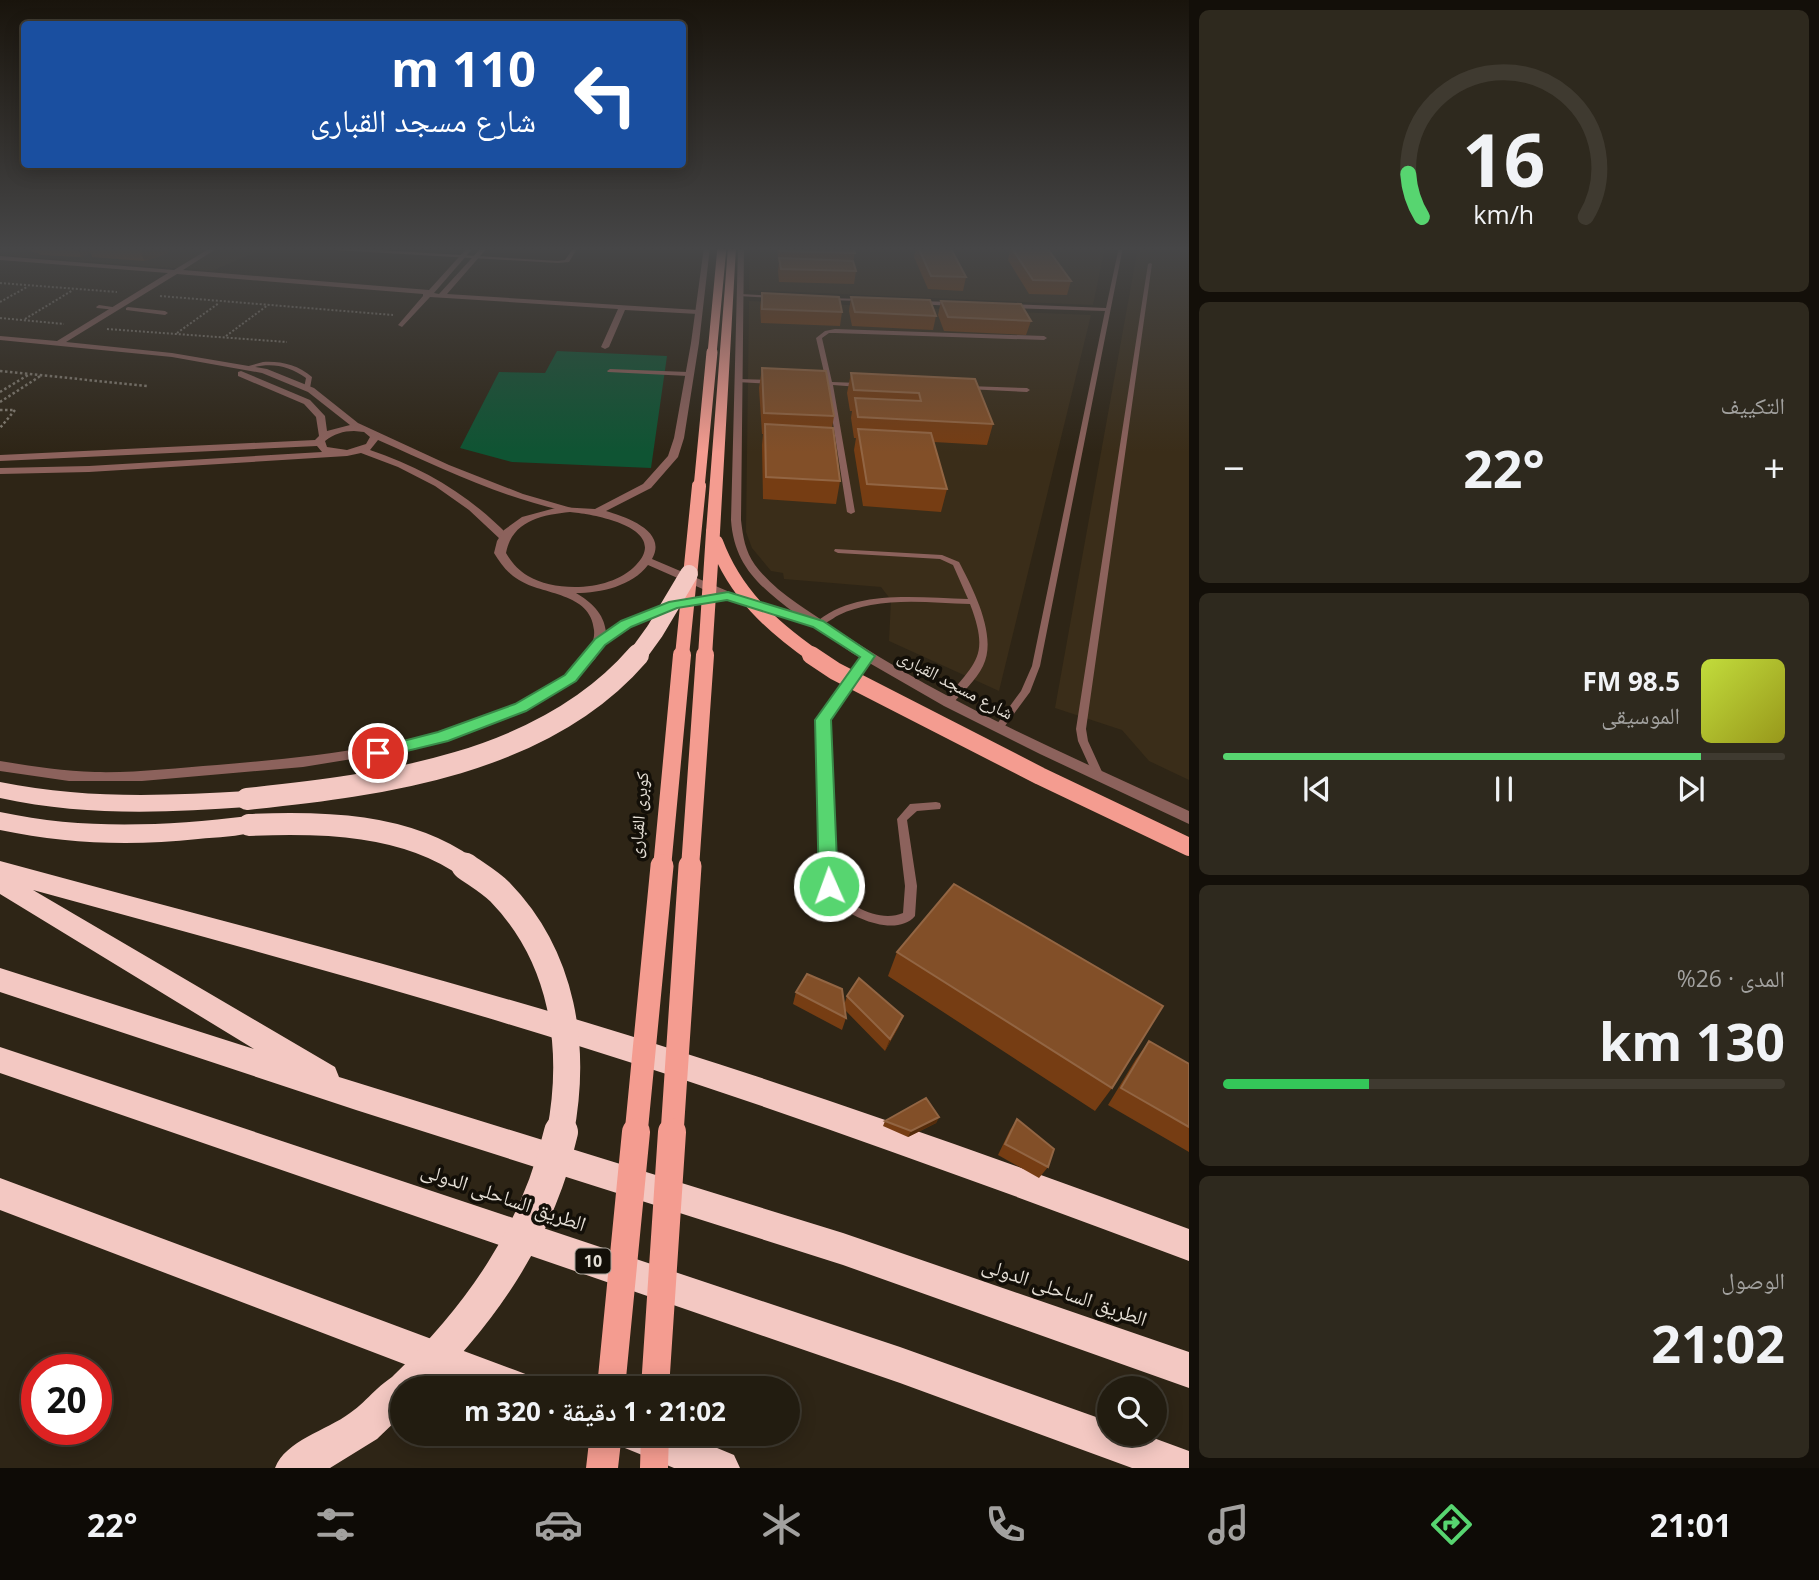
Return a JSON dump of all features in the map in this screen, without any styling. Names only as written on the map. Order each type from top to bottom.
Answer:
[{"type":"highway","points":[[0,821],[62,834],[93,837],[160,836],[319,792],[423,771],[488,751],[545,725],[594,696],[631,663],[656,630],[689,574]]},
{"type":"highway","points":[[0,790],[36,799],[248,812],[303,822],[354,825],[404,837],[454,858],[478,872],[519,911],[536,935],[559,991],[568,1061],[566,1102],[558,1146],[544,1191],[524,1237],[496,1284],[462,1330],[417,1376]]},
{"type":"highway","points":[[0,871],[383,975],[617,1045],[911,1143],[1189,1245]]},
{"type":"highway","points":[[0,882],[356,1096]]},
{"type":"highway","name":"الطريق الساحلى الدولى","points":[[0,980],[356,1096],[843,1249],[1189,1370]]},
{"type":"highway","name":"الطريق الساحلى الدولى","points":[[0,1060],[887,1361],[1184,1468]]},
{"type":"highway","points":[[0,1194],[483,1376]]},
{"type":"highway","points":[[294,1468],[364,1426],[390,1402]]},
{"type":"highway","points":[[666,1446],[721,1468]]},
{"type":"main road","name":"كوبرى القبارى","points":[[612,1376],[715,316]]},
{"type":"main road","points":[[656,1376],[727,316]]},
{"type":"main road","points":[[713,532],[727,569],[757,610],[805,651],[835,671],[1040,776],[1189,847]]},
{"type":"main road","points":[[602,1468],[605,1446]]},
{"type":"main road","points":[[654,1468],[655,1446]]},
{"type":"street","points":[[62,346],[105,316]]},
{"type":"street","points":[[62,346],[118,316]]},
{"type":"street","points":[[402,325],[410,316]]},
{"type":"street","points":[[605,346],[619,316]]},
{"type":"street","points":[[599,511],[647,486],[673,457],[679,438],[697,316]]},
{"type":"street","name":"شارع مسجد القبارى","points":[[740,316],[736,520],[739,545],[744,556],[764,580],[818,624],[949,702],[1189,818]]},
{"type":"street","points":[[0,341],[172,355],[275,374],[307,388],[355,425],[370,432],[512,495],[539,503],[599,511],[622,518],[640,530],[649,544],[646,560],[632,575],[592,588],[559,589]]},
{"type":"street","points":[[62,346],[247,375],[307,402],[320,416],[321,440],[328,451],[340,453]]},
{"type":"street","points":[[0,458],[321,440],[343,429],[370,432]]},
{"type":"street","points":[[0,471],[89,469],[340,453],[360,450],[373,443],[370,432]]},
{"type":"street","points":[[360,450],[408,467],[450,489],[479,511],[504,537]]},
{"type":"street","points":[[89,469],[97,454]]},
{"type":"street","points":[[570,509],[530,517],[519,523],[504,537],[500,553],[509,569],[530,582],[559,589],[580,600],[595,615],[601,633],[600,642]]},
{"type":"street","points":[[646,560],[728,596],[818,624]]},
{"type":"street","points":[[0,766],[54,775],[143,777],[311,762],[378,753],[472,727],[539,699],[570,678],[600,642],[626,624],[657,610],[691,601],[728,596]]},
{"type":"lane","points":[[999,728],[1025,692],[1035,666],[1107,316]]},
{"type":"lane","points":[[1098,774],[1083,741],[1081,729],[1142,316]]},
{"type":"lane","points":[[850,512],[830,384],[819,338],[827,332],[1044,338]]},
{"type":"lane","points":[[610,371],[688,374]]},
{"type":"lane","points":[[738,381],[776,382]]},
{"type":"lane","points":[[816,383],[870,385]]},
{"type":"lane","points":[[962,388],[1027,390]]},
{"type":"lane","points":[[838,551],[950,560],[956,564],[983,635],[981,661],[949,702]]},
{"type":"lane","points":[[818,624],[844,609],[891,600],[972,602]]},
{"type":"lane","points":[[868,656],[823,720],[829,886],[836,899],[851,910],[893,922],[909,916],[911,886],[902,819],[914,807],[936,806]]},
{"type":"path","points":[[23,321],[32,316]]},
{"type":"path","points":[[177,334],[202,316]]},
{"type":"path","points":[[224,337],[254,316]]},
{"type":"path","points":[[404,316],[410,316]]},
{"type":"path","points":[[98,328],[287,342]]},
{"type":"path","points":[[0,371],[147,386]]},
{"type":"path","points":[[0,392],[29,374]]},
{"type":"path","points":[[0,402],[42,375]]},
{"type":"path","points":[[0,410],[15,410],[0,428]]},
{"type":"path","points":[[0,419],[8,419]]},
{"type":"shaded area","points":[[749,316],[1091,316],[999,691],[889,641],[891,600],[881,587],[784,579],[783,573],[771,571],[752,548],[746,532]]},
{"type":"shaded area","points":[[1126,316],[1189,316],[1189,780],[1149,761],[1122,730],[1055,708]]},
{"type":"green space","points":[[557,351],[667,356],[651,468],[512,462],[460,448],[499,372],[545,373]]},
{"type":"building","points":[[1028,316],[1031,321],[948,317]]},
{"type":"building","points":[[762,368],[826,371],[834,416],[764,413]]},
{"type":"building","points":[[851,373],[975,379],[993,424],[858,417],[855,398],[921,401],[919,393],[854,390]]},
{"type":"building","points":[[765,424],[833,428],[840,481],[766,477]]},
{"type":"building","points":[[858,429],[931,433],[947,489],[867,484]]},
{"type":"building","points":[[954,884],[1163,1006],[1112,1088],[897,952]]},
{"type":"building","points":[[807,974],[842,989],[846,1018],[796,992]]},
{"type":"building","points":[[859,978],[903,1016],[890,1039],[847,996]]},
{"type":"building","points":[[1149,1041],[1189,1064],[1189,1127],[1121,1088]]},
{"type":"building","points":[[926,1098],[939,1117],[911,1131],[885,1121]]},
{"type":"building","points":[[1017,1119],[1054,1149],[1048,1167],[1005,1144]]},
{"type":"route","points":[[378,753],[472,727],[539,699],[570,678],[600,642],[626,624],[673,605],[728,596],[818,624],[868,656],[823,720],[829,886]]}]
